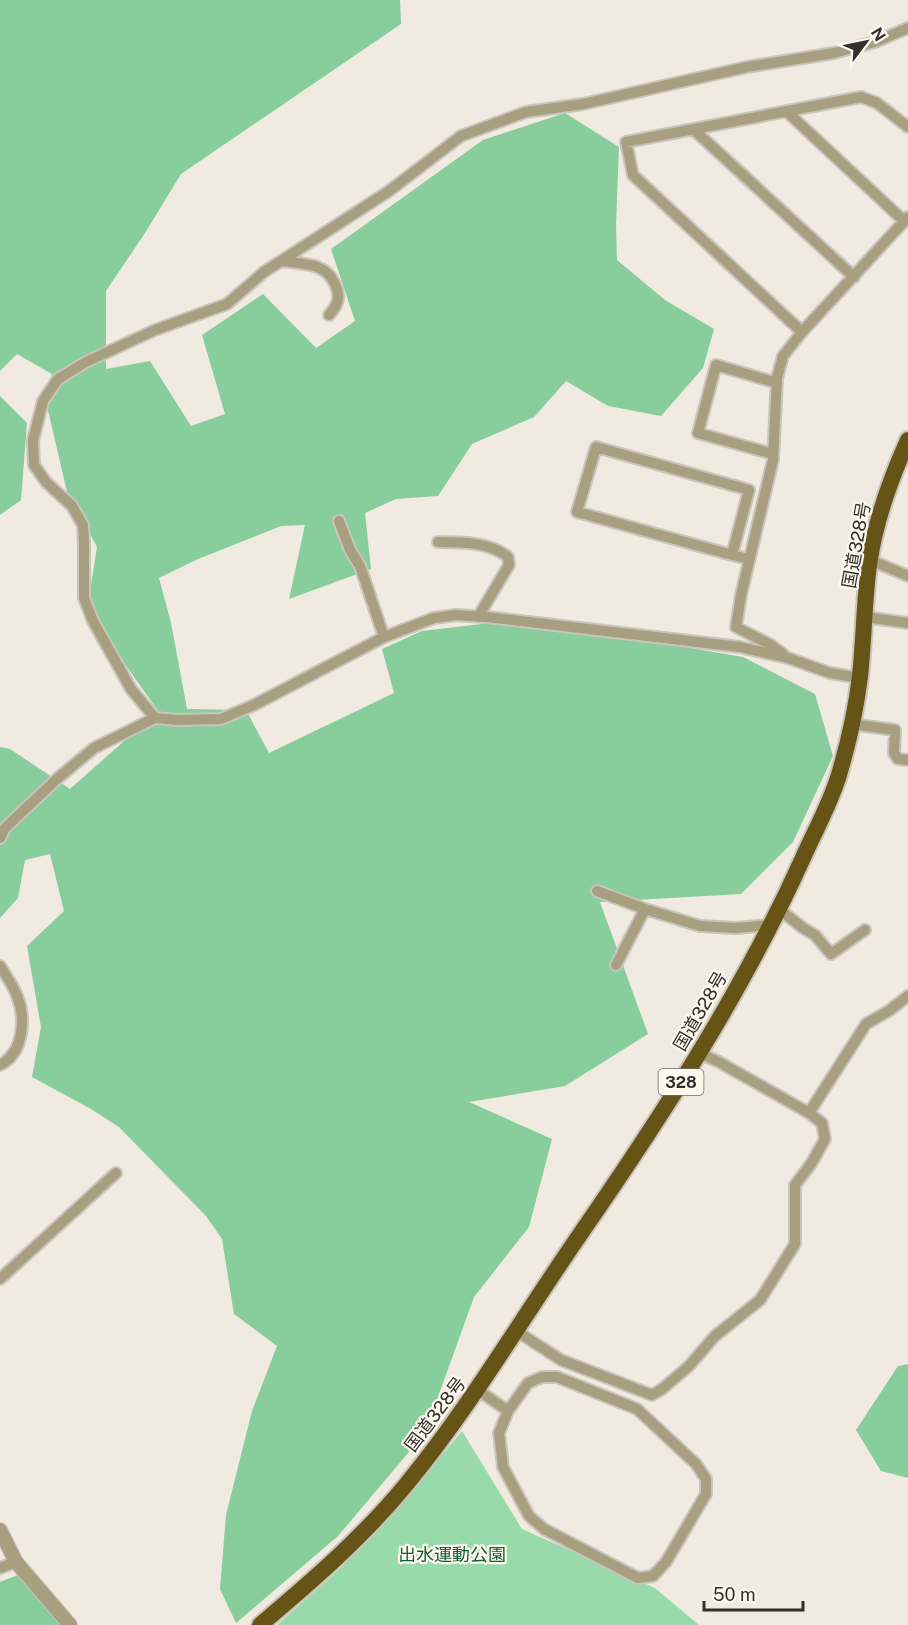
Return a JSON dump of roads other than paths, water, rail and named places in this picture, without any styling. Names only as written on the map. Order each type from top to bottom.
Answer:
[{"type":"highway","name":"国道328号","points":[[260,1625],[370,1525],[404,1486],[478,1390],[515,1330],[618,1182],[699,1053],[770,926],[837,781],[860,678],[870,560],[883,503],[908,440]]},
{"type":"street","points":[[155,718],[131,689],[87,606],[84,598],[82,525],[72,506],[45,482],[34,465],[33,440],[43,401],[58,379],[86,362],[155,330],[227,304],[264,273],[389,191],[461,136],[526,112],[583,104],[747,67],[834,53],[875,42],[908,28]]},
{"type":"street","points":[[802,332],[633,175],[626,142],[861,97],[877,103],[908,127]]},
{"type":"street","points":[[786,111],[906,219],[802,332],[783,356],[777,383],[773,453],[736,627],[771,645],[788,658]]},
{"type":"street","points":[[693,129],[854,277]]},
{"type":"street","points":[[281,261],[317,266],[330,273],[338,291],[338,304],[329,315]]},
{"type":"street","points":[[773,453],[698,433],[716,365],[777,383]]},
{"type":"street","points":[[732,555],[749,490],[596,447],[577,512],[749,560]]},
{"type":"street","points":[[339,521],[350,550],[360,566],[384,637]]},
{"type":"street","points":[[438,542],[463,542],[500,550],[508,557],[509,565],[478,617]]},
{"type":"street","points":[[870,560],[908,576]]},
{"type":"street","points":[[0,838],[5,828],[94,748],[155,718],[221,720],[384,637],[434,618],[456,615],[698,641],[740,647],[788,658],[830,673],[860,678]]},
{"type":"street","points":[[865,617],[908,623]]},
{"type":"street","points":[[851,724],[895,730],[894,753],[898,759],[908,760]]},
{"type":"street","points":[[597,891],[700,926],[736,928],[770,926]]},
{"type":"street","points":[[616,965],[645,909]]},
{"type":"street","points":[[779,909],[815,935],[831,954],[865,930]]},
{"type":"street","points":[[0,966],[18,997],[22,1026],[18,1047],[0,1065]]},
{"type":"street","points":[[809,1113],[866,1024],[908,996]]},
{"type":"street","points":[[515,1330],[561,1360],[652,1395],[688,1367],[715,1336],[760,1300],[795,1244],[795,1185],[811,1164],[825,1139],[822,1124],[809,1113],[699,1053]]},
{"type":"street","points":[[0,1279],[116,1173]]},
{"type":"street","points":[[542,1377],[557,1377],[637,1409],[696,1464],[706,1479],[706,1494],[666,1562],[653,1576],[638,1578],[544,1529],[529,1516],[503,1467],[499,1433],[508,1411],[528,1383],[542,1377]]},
{"type":"street","points":[[478,1390],[508,1411]]},
{"type":"street","points":[[0,1530],[16,1562],[70,1625]]},
{"type":"street","points":[[0,1568],[16,1562]]},
{"type":"park label","name":"出水運動公園","points":[[452,1554]]}]
